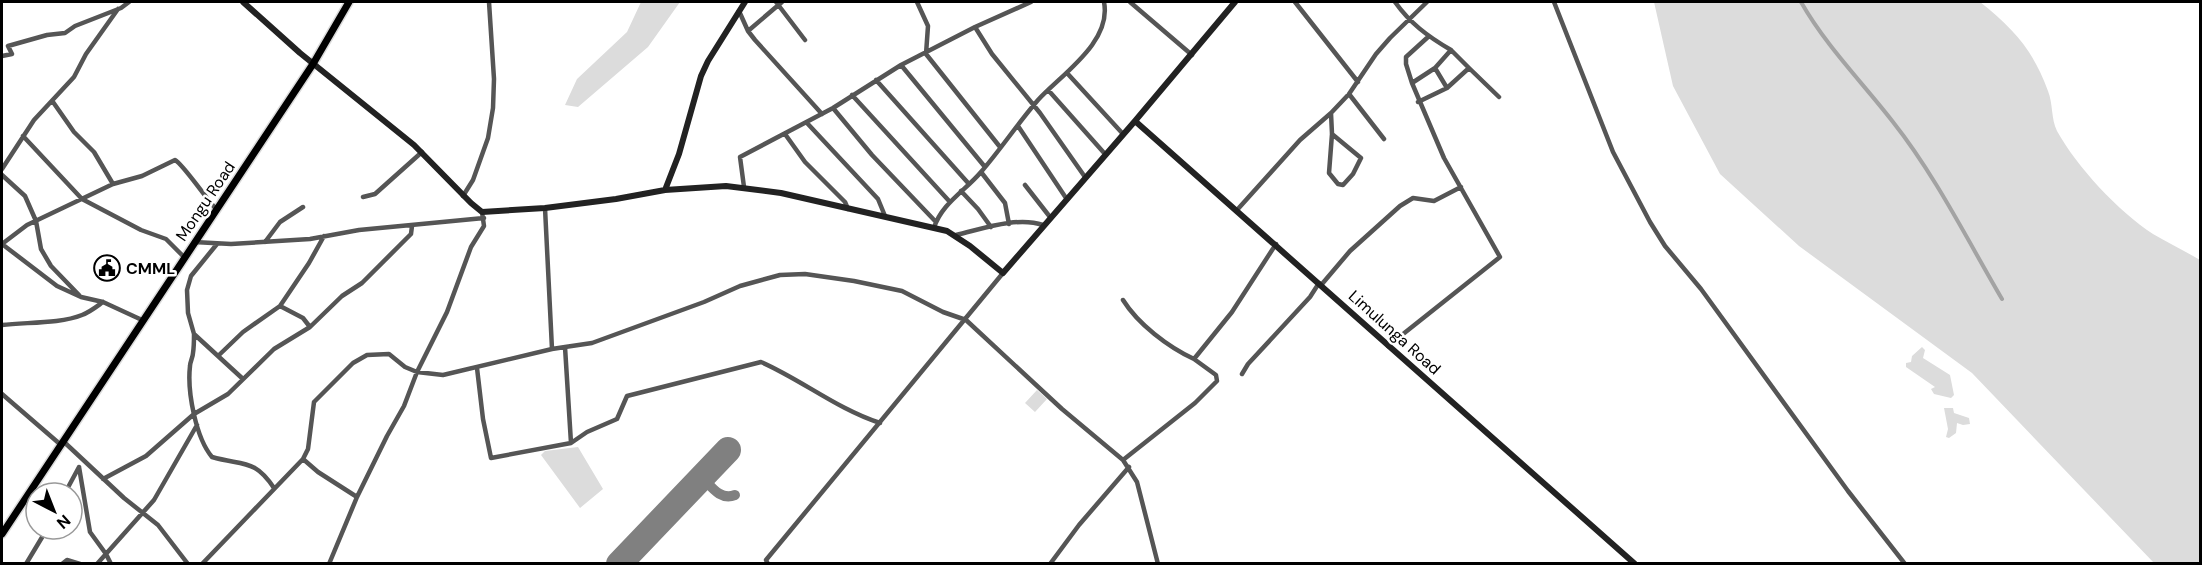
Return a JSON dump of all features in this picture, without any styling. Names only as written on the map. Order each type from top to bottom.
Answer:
[{"type":"main road","points":[[243,2],[313,64],[422,153],[483,215],[616,199],[666,190],[744,187],[935,225],[956,235],[1003,273],[1235,2]]},
{"type":"main road","name":"Mongu Road","points":[[2,534],[313,64],[349,2]]},
{"type":"main road","points":[[666,190],[679,154],[701,76],[745,2]]},
{"type":"main road","name":"Limulunga Road","points":[[1135,121],[1635,564]]},
{"type":"street","points":[[115,2],[119,9]]},
{"type":"street","points":[[2,56],[12,54],[8,46],[47,35],[66,33],[75,26],[119,9],[129,2]]},
{"type":"street","points":[[463,196],[473,180],[488,138],[493,108],[494,79],[489,2]]},
{"type":"street","points":[[748,31],[779,2],[805,40]]},
{"type":"street","points":[[917,2],[928,26],[926,54],[1000,147]]},
{"type":"street","points":[[744,187],[740,157],[807,123],[901,65],[975,27],[1031,2]]},
{"type":"street","points":[[833,108],[935,225],[950,202],[983,170],[1034,106],[1067,73],[1096,39],[1106,18],[1104,2]]},
{"type":"street","points":[[1130,2],[1191,55]]},
{"type":"street","points":[[1296,2],[1358,82]]},
{"type":"street","points":[[1395,2],[1407,20],[1428,37],[1451,50],[1499,98]]},
{"type":"street","points":[[1237,210],[1300,140],[1349,94],[1376,54],[1427,2]]},
{"type":"street","points":[[1554,2],[1613,152],[1650,222],[1665,246],[1701,289],[1848,491],[1905,564]]},
{"type":"street","points":[[2,169],[34,120],[74,77],[86,54],[119,9]]},
{"type":"street","points":[[739,11],[748,31],[822,114]]},
{"type":"street","points":[[975,27],[992,54],[1034,106],[1085,177]]},
{"type":"street","points":[[1388,346],[1500,256],[1444,158],[1418,102],[1405,60],[1428,37]]},
{"type":"street","points":[[1412,83],[1435,68],[1451,50]]},
{"type":"street","points":[[901,65],[983,170],[1005,202],[1009,224]]},
{"type":"street","points":[[1435,68],[1447,88]]},
{"type":"street","points":[[1418,102],[1447,88],[1469,68]]},
{"type":"street","points":[[1067,73],[1124,134]]},
{"type":"street","points":[[876,80],[969,184]]},
{"type":"street","points":[[1049,91],[1105,154]]},
{"type":"street","points":[[1349,94],[1384,139]]},
{"type":"street","points":[[852,95],[950,202]]},
{"type":"street","points":[[53,102],[74,132],[94,152],[113,184]]},
{"type":"street","points":[[1330,113],[1332,134],[1329,173],[1343,185],[1353,174],[1361,158],[1332,134]]},
{"type":"street","points":[[807,123],[878,199],[885,216]]},
{"type":"street","points":[[1018,126],[1066,198]]},
{"type":"street","points":[[785,134],[805,162],[845,202],[848,209]]},
{"type":"street","points":[[23,136],[81,199],[141,230],[166,239],[184,257]]},
{"type":"street","points":[[363,197],[375,194],[422,153]]},
{"type":"street","points":[[142,320],[103,302],[81,297],[57,285],[2,244],[20,229],[36,220],[113,184],[142,176],[175,160],[181,163],[200,191],[217,210]]},
{"type":"street","points":[[2,175],[4,180],[25,196],[36,220],[41,249],[51,266],[81,297]]},
{"type":"street","points":[[1025,185],[1050,217]]},
{"type":"street","points":[[1242,374],[1248,364],[1350,251],[1400,206],[1413,198],[1434,201],[1461,187]]},
{"type":"street","points":[[961,191],[991,227]]},
{"type":"street","points":[[265,242],[283,220],[303,207]]},
{"type":"street","points":[[545,208],[552,348]]},
{"type":"street","points":[[194,242],[217,244],[265,242],[412,226],[483,215],[484,226],[471,247],[447,312],[417,372],[404,406],[357,497],[329,564]]},
{"type":"street","points":[[956,235],[1009,224],[1044,225]]},
{"type":"street","points":[[103,479],[146,456],[194,414],[228,394],[274,349],[310,327],[342,296],[370,275],[411,234],[412,226]]},
{"type":"street","points":[[218,356],[243,332],[280,306],[324,236]]},
{"type":"street","points":[[217,244],[196,267],[188,283],[188,313],[194,334],[194,354],[189,365],[194,414],[205,447],[212,457],[255,467],[262,472],[274,488]]},
{"type":"street","points":[[1194,359],[1232,312],[1276,244]]},
{"type":"street","points":[[37,272],[51,266]]},
{"type":"street","points":[[768,564],[766,560],[1003,273]]},
{"type":"street","points":[[202,564],[303,459],[308,449],[314,402],[354,363],[374,353],[389,354],[405,367],[417,372],[443,375],[552,348],[592,343],[704,302],[740,286],[780,275],[800,274],[854,281],[902,291],[943,312],[966,320],[1129,467],[1137,482],[1158,564]]},
{"type":"street","points":[[1123,300],[1129,310],[1148,327],[1178,351],[1216,375],[1217,381],[1195,403],[1123,460]]},
{"type":"street","points":[[2,325],[74,317],[89,312],[103,302]]},
{"type":"street","points":[[280,306],[303,318],[310,327]]},
{"type":"street","points":[[194,334],[243,379]]},
{"type":"street","points":[[565,348],[571,443]]},
{"type":"street","points":[[477,368],[483,419],[491,459],[571,443],[587,432],[617,419],[627,396],[761,362],[778,369],[859,416],[880,423]]},
{"type":"street","points":[[2,394],[145,513],[168,536],[188,564]]},
{"type":"street","points":[[98,564],[145,513],[197,425]]},
{"type":"street","points":[[71,481],[82,459]]},
{"type":"street","points":[[303,459],[318,472],[357,497]]},
{"type":"street","points":[[79,467],[90,532],[111,564]]},
{"type":"street","points":[[1050,564],[1129,467]]},
{"type":"street","points":[[26,564],[40,541]]},
{"type":"street","points":[[62,564],[67,560],[80,564]]},
{"type":"shaded area","points":[[641,2],[680,2],[648,47],[578,107],[565,105],[577,79],[627,32]]},
{"type":"shaded area","points":[[1654,2],[1980,2],[2013,31],[2029,52],[2042,77],[2050,96],[2057,131],[2087,173],[2113,201],[2140,224],[2153,234],[2200,260],[2200,563],[2154,563],[1972,373],[1799,246],[1720,174],[1673,86]]},
{"type":"shaded area","points":[[1922,347],[1925,350],[1923,358],[1950,375],[1954,395],[1951,398],[1934,394],[1931,389],[1935,387],[1906,367],[1906,363],[1911,362],[1912,356]]},
{"type":"shaded area","points":[[1037,390],[1047,399],[1035,412],[1025,403]]},
{"type":"shaded area","points":[[1944,408],[1953,408],[1954,413],[1969,418],[1970,424],[1957,423],[1956,433],[1949,438],[1946,437],[1948,429]]},
{"type":"shaded area","points":[[578,447],[603,489],[580,508],[541,455],[545,451]]},
{"type":"waterway","points":[[1801,2],[1822,34],[1893,122],[1923,164],[2002,299]]},
{"type":"taxiway","points":[[702,477],[720,494],[735,495]]},
{"type":"runway","points":[[619,564],[728,450]]},
{"type":"place","name":"CMML","points":[[107,268]]}]
